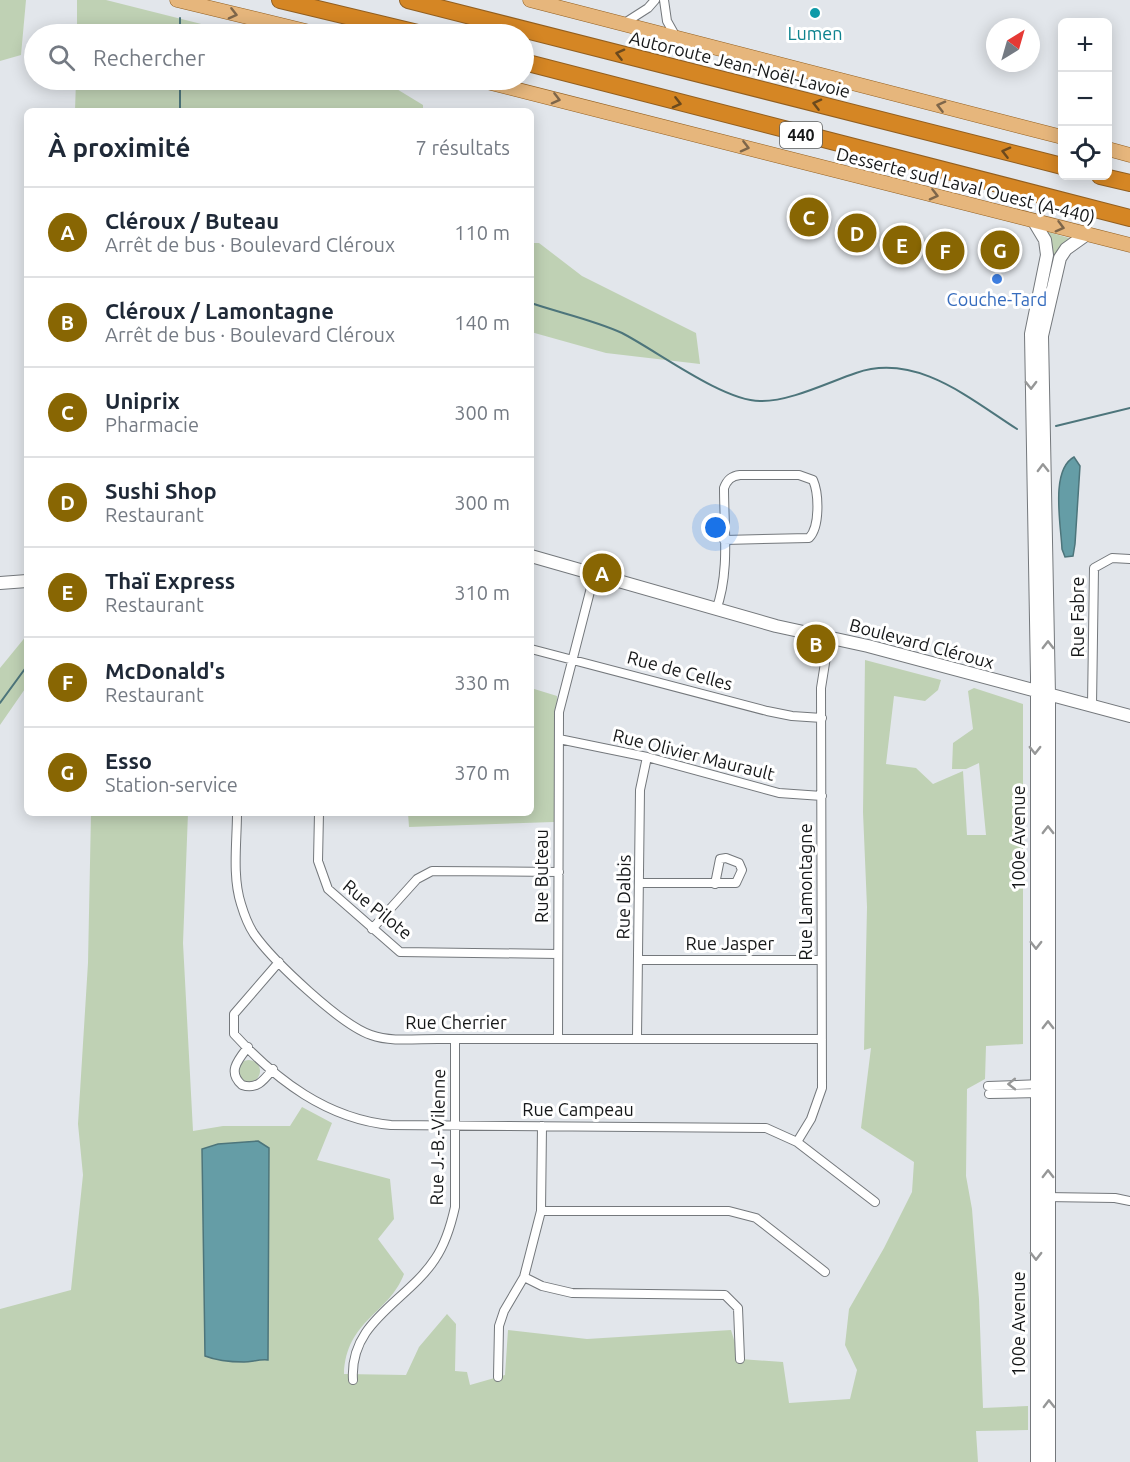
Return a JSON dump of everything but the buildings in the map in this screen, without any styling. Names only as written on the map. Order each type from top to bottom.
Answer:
[{"type":"highway","points":[[280,0],[380,24]]},
{"type":"highway","name":"Autoroute Jean-Noël-Lavoie","points":[[408,0],[503,24]]},
{"type":"highway","points":[[454,0],[520,24]]},
{"type":"highway","points":[[534,29],[555,37]]},
{"type":"highway","name":"Autoroute Jean-Noël-Lavoie","points":[[534,32],[1058,165]]},
{"type":"highway","name":"440","points":[[534,65],[1130,218]]},
{"type":"highway","points":[[534,72],[621,89]]},
{"type":"highway","points":[[1112,179],[1130,183]]},
{"type":"main road","points":[[177,0],[277,24]]},
{"type":"main road","points":[[530,0],[1058,136]]},
{"type":"main road","name":"Desserte sud Laval Ouest (A-440)","points":[[519,90],[1130,245]]},
{"type":"main road","points":[[1112,150],[1130,155]]},
{"type":"street","points":[[623,24],[648,8],[655,0]]},
{"type":"street","points":[[664,0],[667,21],[677,38]]},
{"type":"street","name":"100e Avenue","points":[[1033,220],[1045,240],[1047,255],[1031,334],[1042,693]]},
{"type":"street","name":"100e Avenue","points":[[1037,1462],[1042,1197],[1042,333],[1060,258],[1068,247],[1087,234]]},
{"type":"street","points":[[716,610],[724,583],[724,540],[724,488],[733,476],[800,475],[813,480],[816,488],[816,526],[809,538],[724,540]]},
{"type":"street","name":"Boulevard Cléroux","points":[[534,557],[716,610],[868,646],[1130,716]]},
{"type":"street","name":"Rue Fabre","points":[[1092,705],[1094,568],[1112,558],[1130,559]]},
{"type":"street","name":"Rue Buteau","points":[[558,1038],[561,700],[594,576]]},
{"type":"street","points":[[0,583],[24,581]]},
{"type":"street","name":"Rue Lamontagne","points":[[797,1142],[811,1119],[822,1088],[822,718],[823,666],[829,638]]},
{"type":"street","name":"Rue de Celles","points":[[534,650],[775,713],[822,718]]},
{"type":"street","name":"Rue Olivier Maurault","points":[[559,739],[647,757],[779,793],[822,796]]},
{"type":"street","name":"Rue Dalbis","points":[[637,1037],[640,790],[647,757]]},
{"type":"street","name":"Rue Cherrier","points":[[237,816],[237,888],[241,904],[254,933],[279,962],[355,1027],[372,1035],[389,1039],[637,1037],[822,1039]]},
{"type":"street","name":"Rue Pilote","points":[[319,816],[318,861],[328,889],[394,948],[407,954],[558,954]]},
{"type":"street","points":[[372,929],[417,879],[432,871],[559,872]]},
{"type":"street","points":[[640,883],[715,884]]},
{"type":"street","name":"Rue Jasper","points":[[639,960],[821,960]]},
{"type":"street","name":"Rue Campeau","points":[[279,962],[234,1014],[234,1034],[273,1070],[317,1103],[348,1118],[391,1125],[748,1126],[766,1128],[797,1142],[875,1202]]},
{"type":"street","name":"Rue J.-B.-Vilenne","points":[[353,1380],[352,1362],[368,1328],[423,1274],[444,1244],[454,1207],[455,1039]]},
{"type":"street","points":[[248,1047],[234,1065],[234,1074],[242,1085],[254,1087],[273,1070]]},
{"type":"street","points":[[988,1090],[1042,1088]]},
{"type":"street","points":[[498,1377],[499,1326],[504,1311],[524,1277],[541,1211],[542,1126]]},
{"type":"street","points":[[1042,1197],[1116,1198],[1130,1201]]},
{"type":"street","name":"100e Avenue","points":[[1042,1197],[1049,1462]]},
{"type":"street","points":[[541,1211],[729,1211],[746,1214],[756,1218],[825,1272]]},
{"type":"street","points":[[524,1277],[542,1286],[572,1293],[725,1295],[738,1308],[740,1316],[740,1359]]},
{"type":"green space","points":[[0,0],[26,0],[21,55],[0,61]]},
{"type":"green space","points":[[77,0],[106,0],[201,24],[77,24]]},
{"type":"green space","points":[[76,90],[398,90],[423,105],[423,108],[75,108]]},
{"type":"green space","points":[[1045,231],[1072,239],[1044,300],[1050,259]]},
{"type":"green space","points":[[534,243],[539,243],[582,276],[696,333],[700,364],[606,353],[534,333]]},
{"type":"green space","points":[[24,639],[24,690],[0,725],[0,668]]},
{"type":"green space","points":[[865,660],[941,680],[938,690],[925,701],[894,696],[886,764],[916,768],[933,784],[963,771],[967,835],[986,835],[979,763],[966,769],[952,769],[953,743],[973,729],[968,691],[974,688],[1023,704],[1023,1044],[986,1046],[985,1079],[967,1089],[966,1176],[972,1209],[979,1299],[983,1408],[1028,1406],[1028,1430],[976,1431],[978,1462],[0,1462],[0,1309],[71,1290],[83,1175],[78,1124],[88,963],[91,816],[188,816],[183,943],[193,1131],[223,1126],[290,1126],[302,1107],[332,1123],[317,1160],[390,1179],[394,1219],[378,1239],[404,1274],[389,1299],[360,1329],[352,1341],[344,1374],[406,1375],[419,1347],[447,1314],[456,1324],[455,1371],[467,1372],[470,1385],[505,1375],[508,1330],[587,1339],[731,1330],[740,1359],[783,1362],[789,1403],[850,1399],[857,1370],[845,1345],[849,1309],[884,1248],[912,1192],[914,1162],[861,1128],[871,1048],[864,1050],[867,907],[863,812]]},
{"type":"green space","points":[[534,689],[557,696],[554,822],[409,827],[408,816],[534,816]]},
{"type":"green space","points":[[249,1060],[257,1063],[260,1071],[257,1079],[249,1082],[241,1079],[238,1071],[241,1063]]},
{"type":"water","points":[[1074,457],[1080,466],[1075,544],[1073,556],[1065,557],[1060,526],[1059,485],[1062,473]]},
{"type":"water","points":[[258,1141],[269,1148],[268,1360],[244,1362],[219,1360],[205,1356],[202,1149],[218,1144]]},
{"type":"waterway","points":[[180,18],[180,24]]},
{"type":"waterway","points":[[180,90],[180,108]]},
{"type":"waterway","points":[[534,304],[611,328],[690,374],[745,399],[760,401],[783,398],[809,391],[856,373],[878,368],[900,369],[941,382],[1017,429]]},
{"type":"waterway","points":[[1056,426],[1130,408]]},
{"type":"waterway","points":[[0,703],[24,670]]},
{"type":"place","name":"Lumen","points":[[815,13]]},
{"type":"place","name":"Uniprix","points":[[809,217]]},
{"type":"place","name":"Sushi Shop","points":[[857,233]]},
{"type":"place","name":"Thaï Express","points":[[902,245]]},
{"type":"place","name":"Esso","points":[[1000,250]]},
{"type":"place","name":"McDonald's","points":[[945,251]]},
{"type":"place","name":"Couche-Tard","points":[[997,279]]},
{"type":"place","name":"Cléroux / Buteau","points":[[602,573]]},
{"type":"place","name":"Cléroux / Lamontagne","points":[[816,644]]}]
